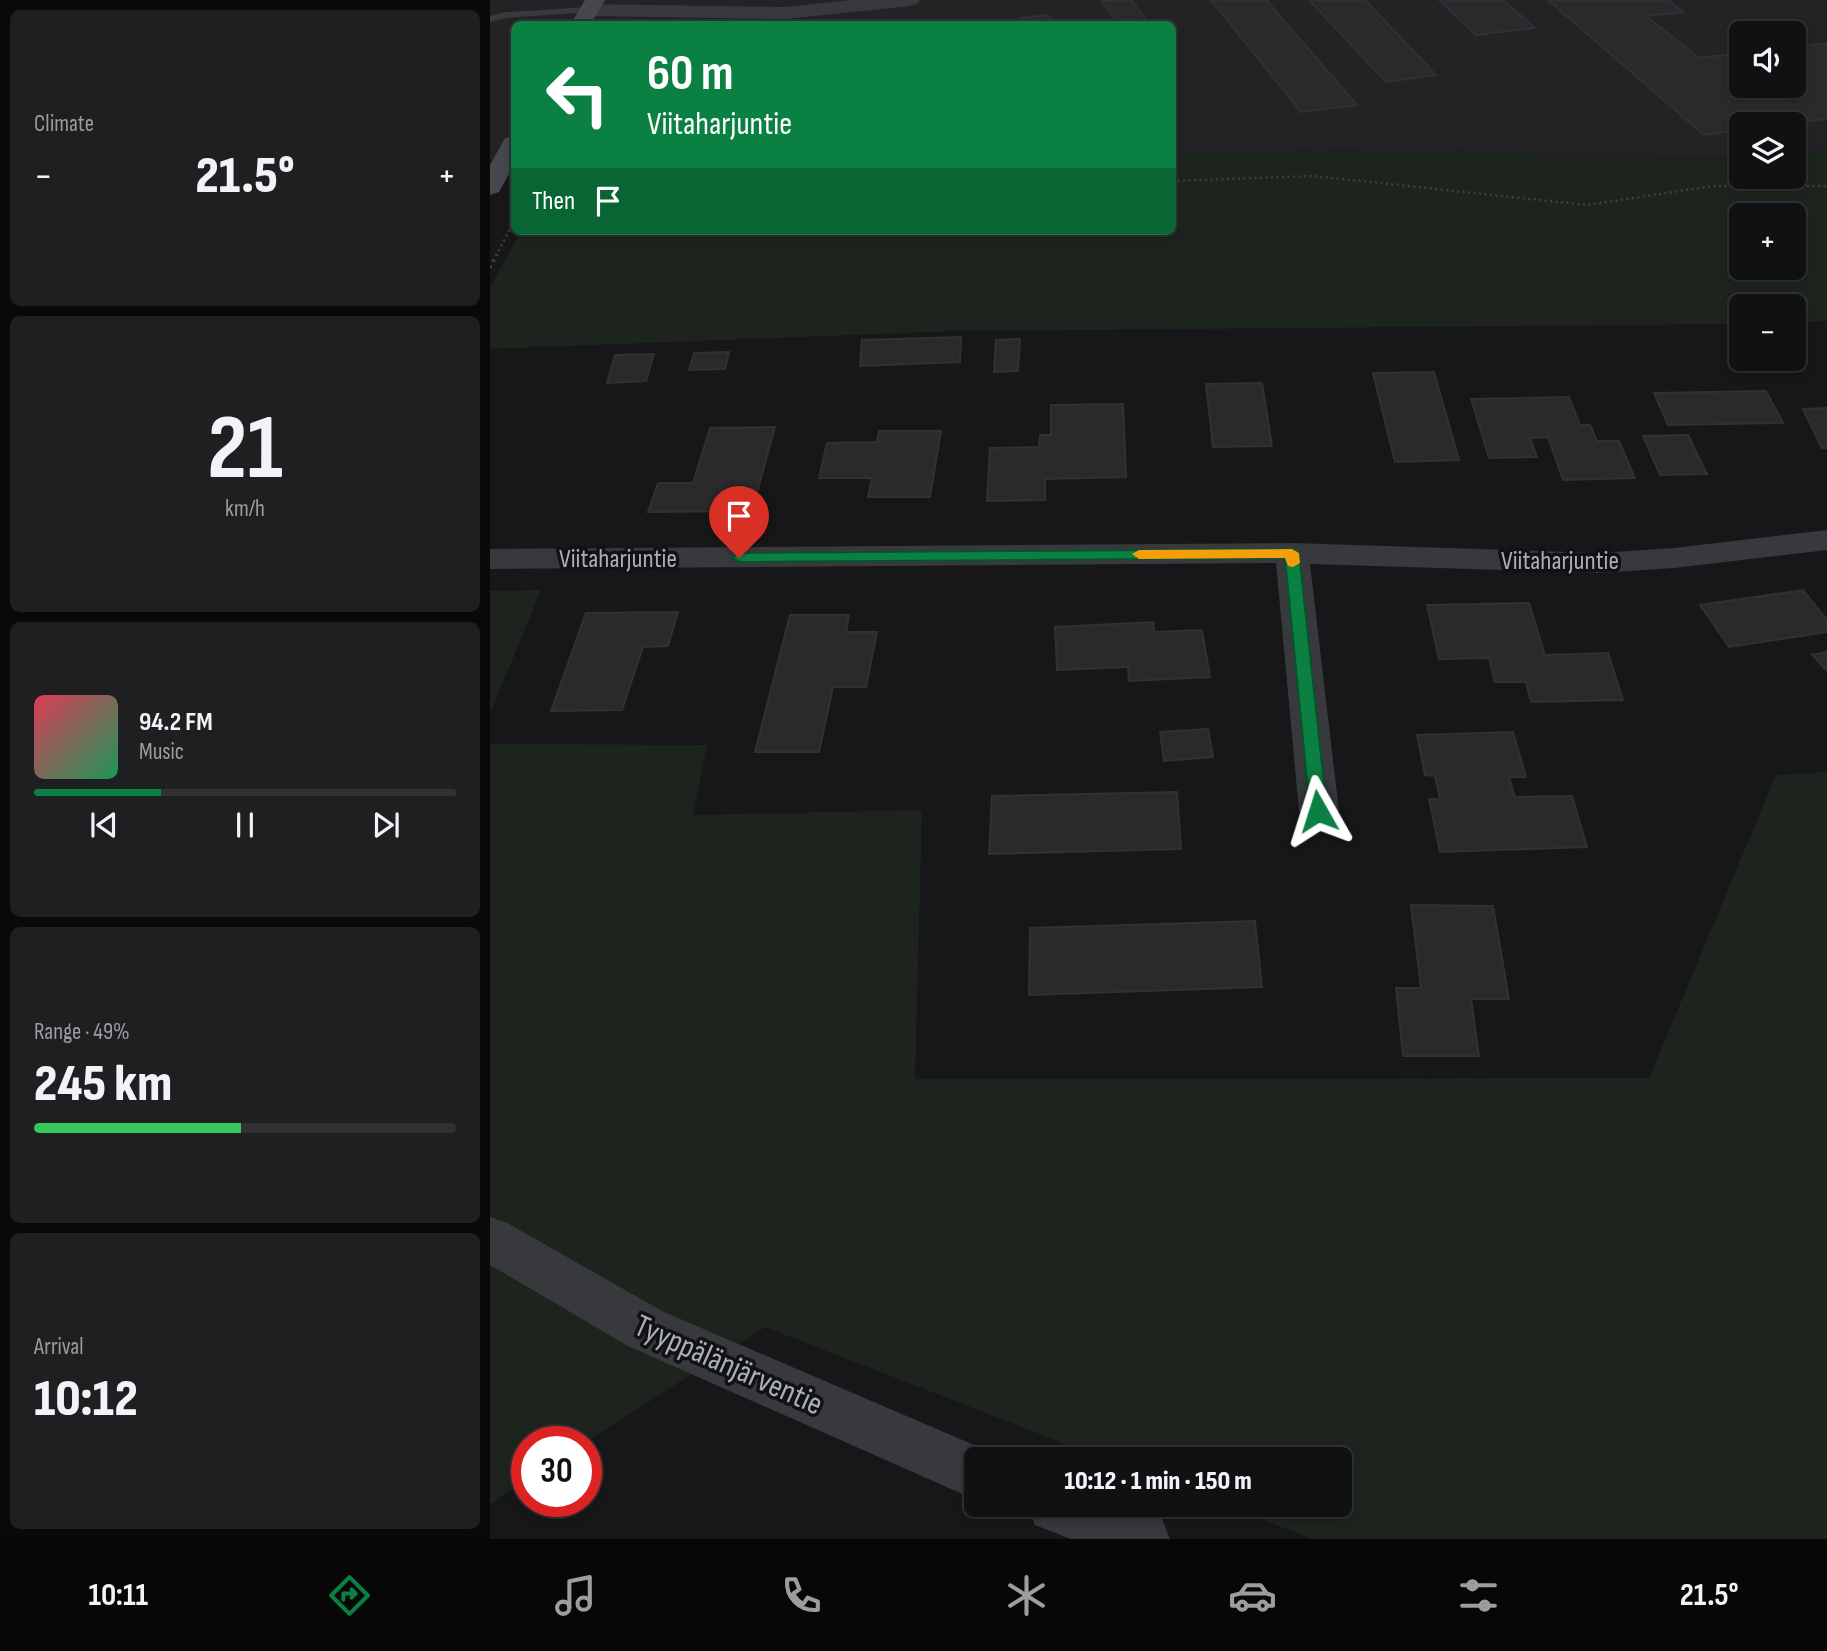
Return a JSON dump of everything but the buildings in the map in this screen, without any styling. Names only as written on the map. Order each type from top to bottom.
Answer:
[{"type":"street","points":[[588,11],[786,13],[910,0]]},
{"type":"street","points":[[490,187],[511,148]]},
{"type":"street","name":"Viitaharjuntie","points":[[490,559],[1292,553],[1599,563],[1674,558],[1827,540]]},
{"type":"street","points":[[1292,553],[1318,811]]},
{"type":"street","name":"Tyyppälänjärventie","points":[[490,1239],[646,1329],[964,1468]]},
{"type":"street","points":[[1086,1517],[1142,1539]]},
{"type":"lane","points":[[490,19],[506,15],[588,11]]},
{"type":"path","points":[[1176,181],[1313,176],[1587,205],[1713,187],[1827,186]]},
{"type":"path","points":[[490,268],[511,227]]},
{"type":"shaded area","points":[[490,0],[1827,0],[1827,150],[1806,153],[1806,112],[1729,112],[1729,158],[1439,151],[1176,152],[1176,21],[511,21],[511,151],[490,161]]},
{"type":"shaded area","points":[[1827,150],[1827,321],[1806,322],[1806,294],[1729,294],[1729,324],[957,331],[490,349],[490,287],[519,235],[1176,235],[1176,152],[1439,151],[1729,158],[1729,189],[1806,189],[1806,153]]},
{"type":"shaded area","points":[[541,590],[490,714],[490,591]]},
{"type":"shaded area","points":[[490,744],[707,745],[693,815],[922,810],[915,1079],[1649,1078],[1776,775],[1827,772],[1827,1539],[1313,1539],[1255,1517],[1352,1517],[1352,1447],[1073,1447],[765,1327],[602,1432],[602,1426],[511,1426],[511,1490],[490,1504]]},
{"type":"slow traffic","points":[[1139,554],[1292,553],[1293,563]]},
{"type":"route","points":[[739,558],[1292,553],[1318,811]]}]
